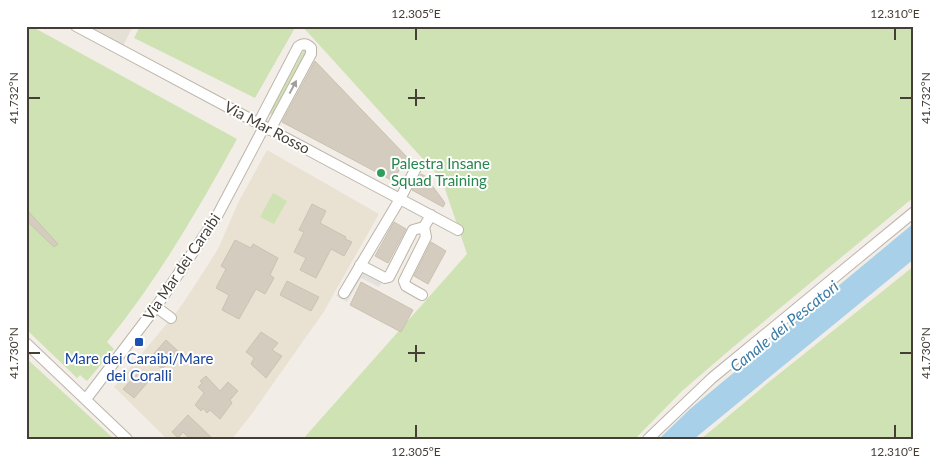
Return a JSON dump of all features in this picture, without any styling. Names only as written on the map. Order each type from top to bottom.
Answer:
[{"type":"street","name":"Via Mar Rosso","points":[[76,26],[87,29],[264,127],[458,230]]},
{"type":"street","name":"Via Mar dei Caraibi","points":[[86,399],[156,307],[216,218],[264,127],[298,47],[302,44],[308,45],[311,48],[311,54],[264,127]]},
{"type":"street","points":[[344,293],[400,199],[417,166]]},
{"type":"street","points":[[648,439],[708,382],[914,212]]},
{"type":"street","points":[[360,265],[385,278],[390,277],[413,230],[424,226],[432,215]]},
{"type":"street","points":[[422,295],[406,286],[404,281],[426,237],[424,226]]},
{"type":"street","points":[[156,307],[171,318]]},
{"type":"street","points":[[26,343],[127,439]]},
{"type":"shaded area","points":[[84,26],[133,26],[123,46]]},
{"type":"shaded area","points":[[267,150],[379,214],[323,313],[232,439],[167,439],[114,387],[179,309],[197,282],[218,249],[238,203]]},
{"type":"shaded area","points":[[358,257],[387,272],[379,287],[361,278],[347,302],[336,296]]},
{"type":"green space","points":[[26,26],[31,26],[237,139],[160,269],[107,342],[114,349],[87,381],[80,375],[77,378],[26,329]]},
{"type":"green space","points":[[140,26],[296,26],[255,98],[134,38]]},
{"type":"green space","points":[[302,26],[914,26],[914,197],[682,391],[635,439],[303,439],[467,254],[442,180]]},
{"type":"green space","points":[[305,48],[307,51],[274,114],[271,115],[270,112]]},
{"type":"green space","points":[[273,193],[287,201],[274,224],[260,217]]},
{"type":"green space","points":[[914,266],[914,439],[701,439],[769,382]]},
{"type":"green space","points":[[26,358],[114,439],[26,439]]},
{"type":"water","points":[[914,223],[914,259],[694,439],[659,439],[690,409]]},
{"type":"building","points":[[315,61],[407,157],[393,181],[282,122]]},
{"type":"building","points":[[421,174],[425,176],[445,203],[443,207],[412,190]]},
{"type":"building","points":[[312,204],[326,211],[320,223],[352,242],[344,256],[331,249],[316,278],[300,270],[306,258],[294,252],[304,232],[299,230]]},
{"type":"building","points":[[26,209],[58,244],[54,247],[26,220]]},
{"type":"building","points":[[394,222],[406,229],[388,263],[375,256]]},
{"type":"building","points":[[235,240],[251,248],[253,244],[278,258],[270,275],[274,278],[265,294],[256,289],[239,319],[222,310],[229,295],[216,288],[226,269],[221,266]]},
{"type":"building","points":[[431,242],[446,251],[428,284],[414,276]]},
{"type":"building","points":[[287,281],[319,297],[311,311],[280,295]]},
{"type":"building","points":[[361,282],[413,310],[401,332],[350,305]]},
{"type":"building","points":[[261,332],[278,343],[272,350],[282,356],[266,378],[251,364],[254,358],[246,352]]},
{"type":"building","points":[[166,340],[178,351],[162,369],[150,358]]},
{"type":"building","points":[[138,373],[148,382],[134,398],[123,389]]},
{"type":"building","points":[[206,376],[220,391],[228,382],[238,391],[230,400],[232,403],[220,419],[210,410],[207,413],[203,408],[201,411],[195,405],[204,393],[198,387],[202,383],[200,381]]},
{"type":"building","points":[[188,415],[213,439],[190,439],[183,432],[178,438],[172,432]]},
{"type":"place","name":"Palestra Insane Squad Training","points":[[381,173]]},
{"type":"place","name":"Mare dei Caraibi/Mare dei Coralli","points":[[139,342]]},
{"type":"water label","name":"Canale dei Pescatori","points":[[784,326]]}]
